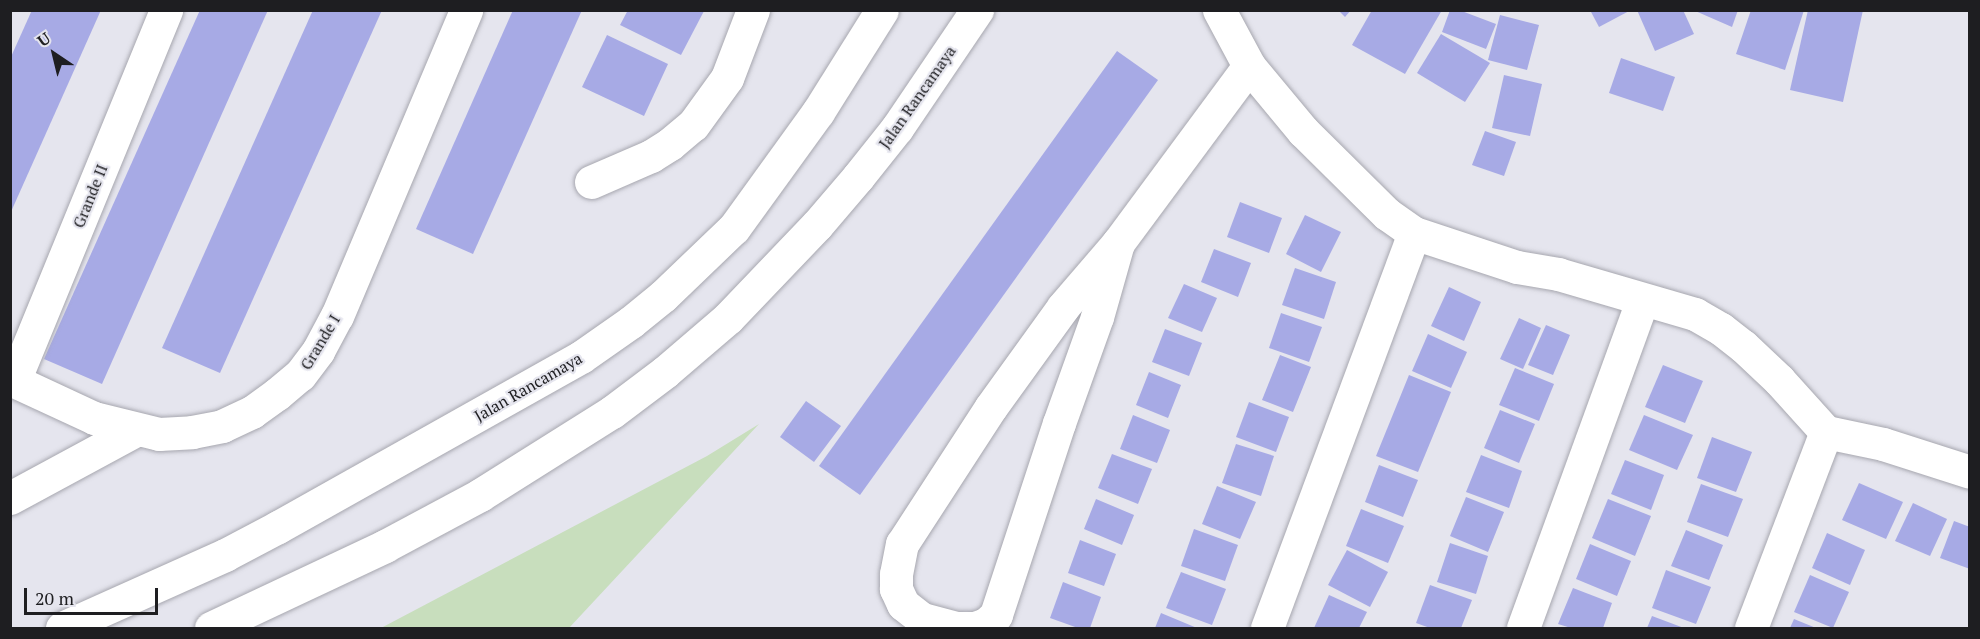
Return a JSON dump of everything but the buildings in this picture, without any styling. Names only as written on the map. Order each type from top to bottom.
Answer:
[{"type":"street","name":"Grande II","points":[[12,380],[166,10]]},
{"type":"street","name":"Grande I","points":[[12,380],[93,418],[159,434],[192,432],[222,426],[252,412],[300,375],[318,351],[337,316],[466,10]]},
{"type":"street","points":[[591,182],[651,156],[670,144],[693,124],[727,78],[753,10]]},
{"type":"street","name":"Jalan Rancamaya","points":[[62,628],[225,555],[309,511],[581,357],[631,322],[663,296],[734,228],[818,112],[882,10]]},
{"type":"street","name":"Jalan Rancamaya","points":[[211,628],[385,546],[480,495],[612,412],[665,372],[728,318],[844,193],[897,128],[977,10]]},
{"type":"street","points":[[1219,10],[1249,66],[1303,131],[1387,214],[1414,233],[1517,267],[1568,277],[1609,288],[1642,301],[1695,314],[1721,329],[1779,380],[1826,432],[1883,444],[1970,472]]},
{"type":"street","points":[[1118,243],[1097,317],[1055,434],[996,615],[986,624],[975,628],[956,628],[921,619],[903,604],[896,589],[896,574],[902,544],[991,407],[1063,307],[1118,243],[1249,66]]},
{"type":"street","points":[[1267,628],[1414,233]]},
{"type":"street","points":[[1524,628],[1642,301]]},
{"type":"street","points":[[10,498],[136,430]]},
{"type":"street","points":[[1751,628],[1826,432]]},
{"type":"green space","points":[[759,424],[569,628],[381,628],[707,456]]}]
